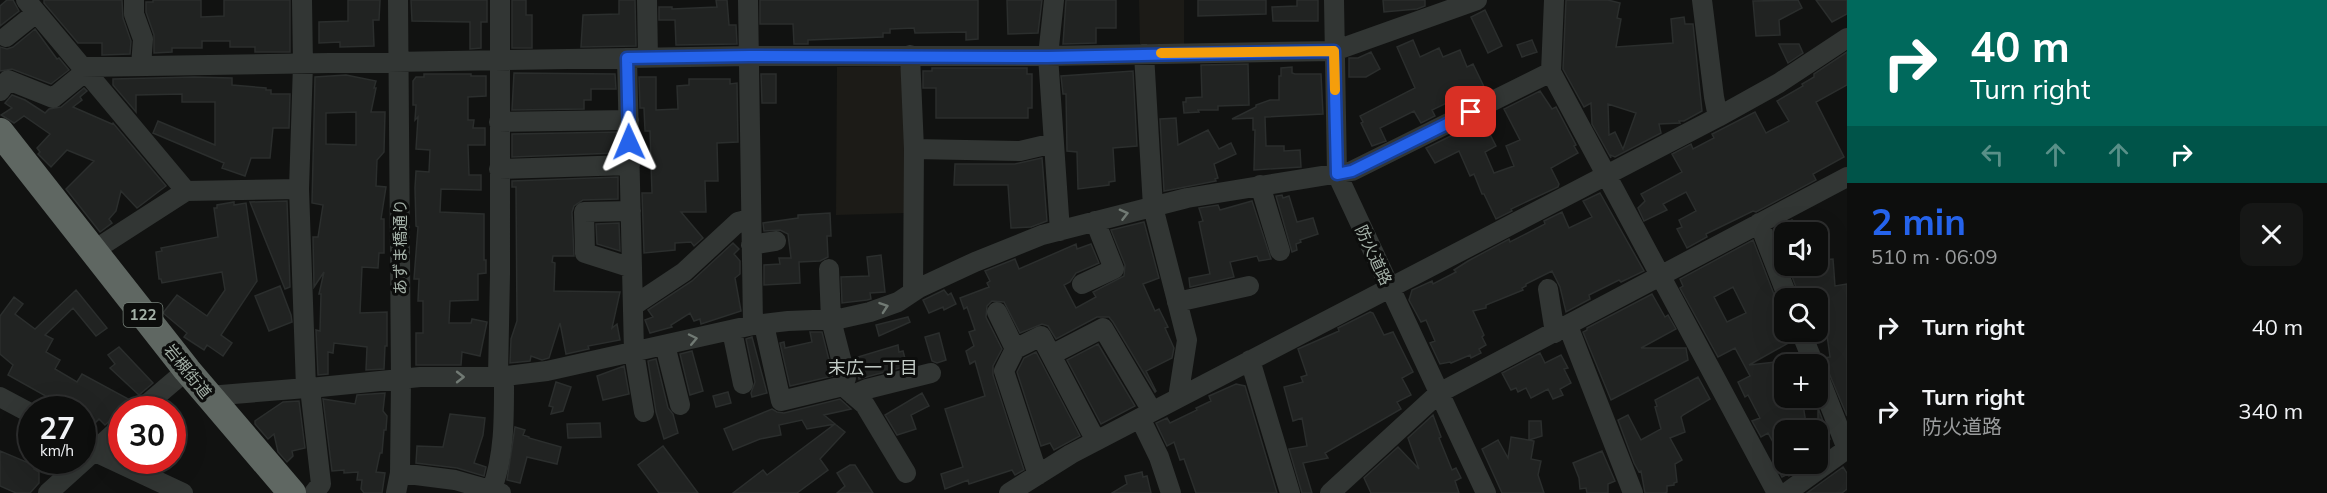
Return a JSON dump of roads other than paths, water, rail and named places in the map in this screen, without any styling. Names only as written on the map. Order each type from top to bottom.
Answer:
[{"type":"highway","name":"岩槻街道","points":[[0,132],[93,251],[271,493]]},
{"type":"highway","name":"岩槻街道","points":[[0,158],[182,374],[209,396],[292,493]]},
{"type":"street","points":[[134,0],[134,14],[143,39],[141,66]]},
{"type":"street","points":[[302,0],[303,64],[299,189],[308,388],[321,484],[314,493]]},
{"type":"street","name":"あずま橋通り","points":[[398,0],[401,379],[399,487]]},
{"type":"street","points":[[399,487],[455,480],[497,491],[500,469],[498,459],[503,439],[505,414],[501,377],[500,0]]},
{"type":"street","points":[[647,0],[648,58]]},
{"type":"street","points":[[748,0],[751,244],[758,325],[781,401],[867,389],[931,373]]},
{"type":"street","points":[[1054,0],[1048,57],[1060,231]]},
{"type":"street","name":"防火道路","points":[[1334,0],[1337,174],[1486,493]]},
{"type":"street","points":[[0,91],[8,80],[53,98],[85,69],[141,66],[749,56],[1048,57],[1334,51],[1477,0]]},
{"type":"street","points":[[1554,0],[1551,72],[1777,493]]},
{"type":"street","points":[[1702,0],[1713,97],[1718,117]]},
{"type":"street","points":[[6,37],[31,7],[186,191]]},
{"type":"street","points":[[1009,493],[1096,441],[1718,117],[1779,82],[1847,38]]},
{"type":"street","points":[[1144,54],[1153,207],[1187,340],[1178,398]]},
{"type":"street","points":[[910,56],[914,149],[914,291]]},
{"type":"street","points":[[627,58],[634,352],[644,412]]},
{"type":"street","points":[[209,396],[420,377],[501,377],[547,371],[758,325],[788,321],[831,320],[879,309],[898,302],[914,291],[975,262],[1042,235],[1187,198],[1352,171],[1551,72]]},
{"type":"street","points":[[499,122],[629,120]]},
{"type":"street","points":[[914,149],[1020,151],[1054,143]]},
{"type":"street","points":[[499,169],[630,165]]},
{"type":"street","points":[[1330,493],[1438,393],[1847,177]]},
{"type":"street","points":[[1260,185],[1280,251]]},
{"type":"street","points":[[93,251],[186,191],[299,189]]},
{"type":"street","points":[[631,211],[584,212],[585,253],[632,268]]},
{"type":"street","points":[[633,306],[684,272],[738,222],[750,219]]},
{"type":"street","points":[[1082,284],[1114,268],[1095,221]]},
{"type":"street","points":[[1759,223],[1784,288]]},
{"type":"street","points":[[751,244],[776,241]]},
{"type":"street","points":[[829,269],[831,320],[848,390],[865,405],[906,473]]},
{"type":"street","points":[[1177,302],[1250,286]]},
{"type":"street","points":[[1548,289],[1561,329],[1633,493]]},
{"type":"street","points":[[997,312],[1015,350]]},
{"type":"street","points":[[1051,355],[1103,328],[1146,415],[1171,493]]},
{"type":"street","points":[[732,330],[743,384]]},
{"type":"street","points":[[1038,475],[1004,371],[1015,350],[1041,336],[1096,441]]},
{"type":"street","points":[[665,345],[680,405]]},
{"type":"street","points":[[1250,360],[1290,493]]},
{"type":"street","points":[[157,396],[182,374]]},
{"type":"street","points":[[0,397],[18,407]]},
{"type":"street","points":[[1786,493],[1847,449],[1828,401]]},
{"type":"street","points":[[96,451],[183,493]]},
{"type":"street","points":[[48,493],[65,474]]},
{"type":"district","name":"末広一丁目","points":[[873,368]]}]
